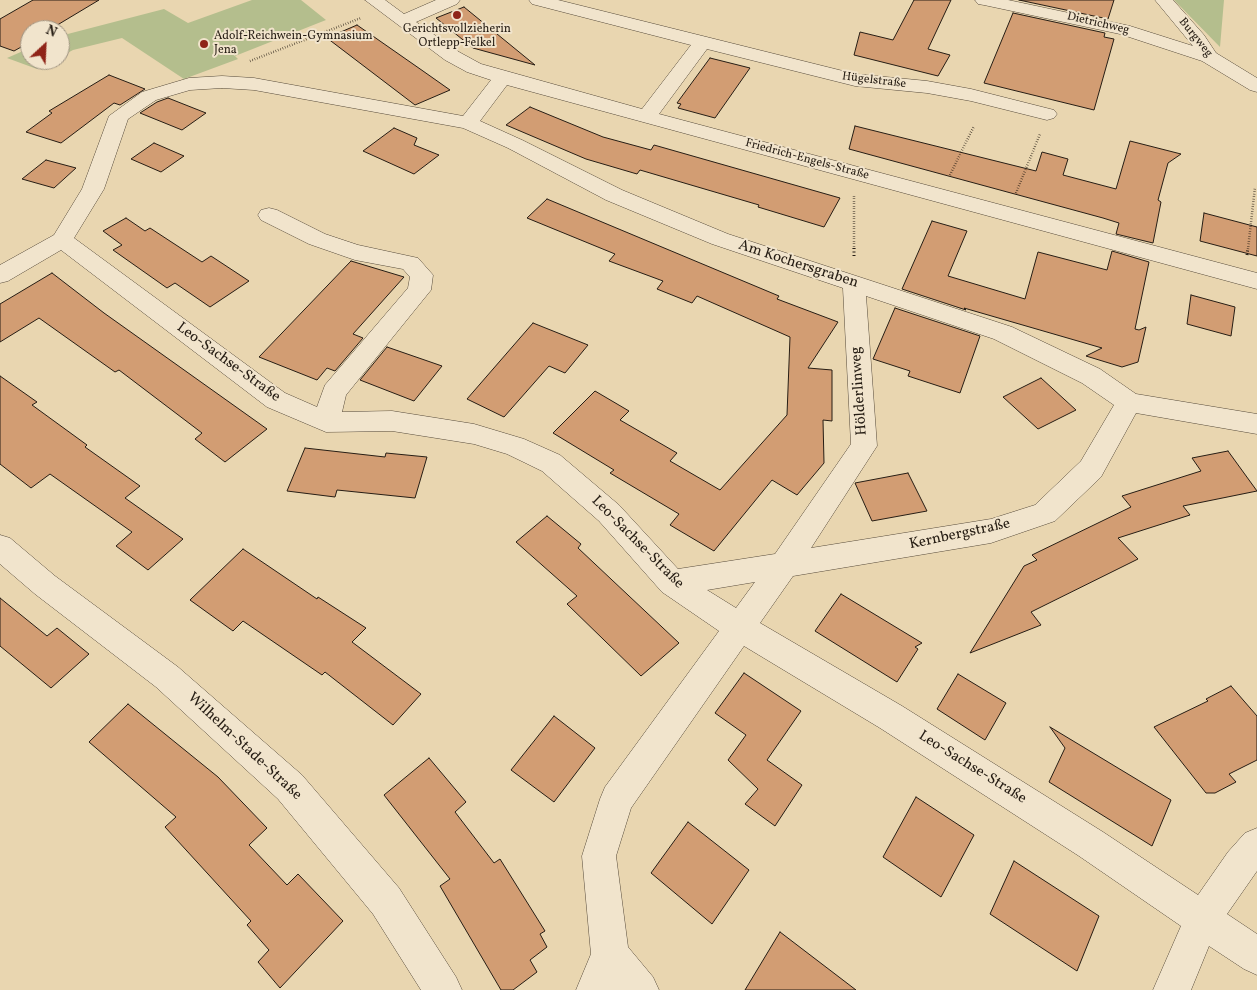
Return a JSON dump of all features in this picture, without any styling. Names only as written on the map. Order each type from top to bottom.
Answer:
[{"type":"street","points":[[402,21],[451,0]]},
{"type":"street","name":"Hügelstraße","points":[[538,0],[702,43],[855,80],[927,87],[971,95],[1047,114]]},
{"type":"street","name":"Dietrichweg","points":[[984,0],[1124,30],[1209,57]]},
{"type":"street","name":"Burgweg","points":[[1164,0],[1198,38],[1209,57],[1257,86]]},
{"type":"street","name":"Friedrich-Engels-Straße","points":[[380,4],[452,56],[474,68],[503,78],[1250,280]]},
{"type":"street","points":[[646,116],[702,43]]},
{"type":"street","points":[[0,275],[62,240],[93,189],[119,116],[149,96],[189,84],[222,82],[254,84],[468,123],[503,78]]},
{"type":"street","name":"Am Kochersgraben","points":[[468,123],[516,144],[614,195],[711,235],[1003,333],[1091,376],[1129,402]]},
{"type":"street","points":[[269,214],[317,239],[355,252],[410,263],[422,276],[419,290],[334,392],[326,422]]},
{"type":"street","name":"Leo-Sachse-Straße","points":[[62,240],[276,400],[326,422],[392,421],[474,434],[515,446],[551,463],[609,513],[672,582],[739,627],[891,717],[1092,844],[1257,956]]},
{"type":"street","name":"Hölderlinweg","points":[[784,565],[864,446],[854,283]]},
{"type":"street","points":[[1129,402],[1176,412],[1257,424]]},
{"type":"street","name":"Kernbergstraße","points":[[672,582],[991,531],[1045,513],[1091,469],[1129,402]]},
{"type":"street","name":"Wilhelm-Stade-Straße","points":[[0,547],[45,585],[167,677],[290,787],[386,901],[443,990]]},
{"type":"street","points":[[595,990],[610,954],[599,856],[617,799],[784,565]]},
{"type":"street","points":[[1172,990],[1202,920],[1240,864],[1257,845]]},
{"type":"street","points":[[610,954],[640,990]]},
{"type":"path","points":[[298,42],[380,4]]},
{"type":"path","points":[[939,196],[974,126]]},
{"type":"path","points":[[1008,214],[1040,134]]},
{"type":"path","points":[[1250,280],[1255,187]]},
{"type":"path","points":[[854,194],[854,283]]},
{"type":"green space","points":[[252,0],[301,0],[326,20],[235,56],[238,59],[184,79],[122,38],[70,52],[70,33],[164,9],[188,23]]},
{"type":"green space","points":[[1174,0],[1224,0],[1220,47]]},
{"type":"green space","points":[[20,52],[20,63],[7,58]]},
{"type":"building","points":[[33,0],[99,0],[66,20],[20,20],[20,48],[14,51],[0,46],[0,19]]},
{"type":"building","points":[[914,0],[951,0],[928,49],[950,55],[938,76],[854,55],[860,32],[893,40]]},
{"type":"building","points":[[1019,0],[1114,0],[1108,19]]},
{"type":"building","points":[[464,7],[535,65],[473,48],[436,18]]},
{"type":"building","points":[[1013,13],[1105,33],[1104,37],[1114,39],[1094,110],[984,83]]},
{"type":"building","points":[[357,25],[450,90],[415,105],[327,38]]},
{"type":"building","points":[[710,58],[750,68],[715,118],[678,108],[681,104],[677,103]]},
{"type":"building","points":[[109,75],[145,89],[120,105],[114,103],[61,143],[26,132],[52,113],[49,111]]},
{"type":"building","points":[[168,98],[206,113],[182,130],[140,113],[157,102]]},
{"type":"building","points":[[530,107],[603,137],[651,150],[654,145],[840,198],[824,227],[758,207],[759,205],[640,170],[637,174],[586,159],[506,125]]},
{"type":"building","points":[[855,126],[1036,171],[1042,152],[1068,159],[1063,175],[1116,189],[1130,141],[1181,154],[1168,163],[1158,200],[1161,202],[1153,243],[1116,234],[1119,223],[1103,218],[849,149]]},
{"type":"building","points":[[394,128],[417,138],[414,145],[439,155],[414,174],[363,151]]},
{"type":"building","points":[[154,143],[184,156],[161,172],[131,159]]},
{"type":"building","points":[[46,160],[76,168],[54,188],[22,179]]},
{"type":"building","points":[[547,199],[779,296],[777,299],[838,322],[808,368],[832,370],[832,421],[823,420],[824,463],[797,495],[772,480],[714,551],[670,525],[679,514],[610,473],[614,470],[553,433],[595,391],[629,411],[620,420],[677,453],[670,461],[720,490],[787,415],[790,337],[697,296],[692,303],[657,289],[663,281],[609,261],[615,254],[527,218]]},
{"type":"building","points":[[1204,213],[1257,227],[1257,256],[1200,241]]},
{"type":"building","points":[[126,218],[145,231],[150,228],[202,262],[211,256],[249,281],[210,307],[175,283],[167,288],[113,250],[122,245],[103,231]]},
{"type":"building","points":[[932,221],[967,231],[948,276],[1025,299],[1038,252],[1107,270],[1112,251],[1149,262],[1135,329],[1139,330],[1146,327],[1138,362],[1122,367],[1086,356],[1102,348],[964,308],[966,310],[902,289]]},
{"type":"building","points":[[351,261],[404,277],[353,334],[363,338],[335,371],[327,368],[317,380],[259,357]]},
{"type":"building","points":[[52,273],[104,313],[267,429],[225,462],[195,439],[202,433],[119,370],[115,372],[39,318],[0,342],[0,304]]},
{"type":"building","points":[[1191,295],[1235,307],[1231,336],[1187,324]]},
{"type":"building","points":[[895,308],[980,336],[960,393],[908,376],[910,371],[873,359]]},
{"type":"building","points":[[533,323],[588,345],[565,373],[549,366],[504,417],[467,399]]},
{"type":"building","points":[[387,347],[442,366],[414,401],[360,380]]},
{"type":"building","points":[[0,376],[37,402],[32,405],[87,445],[85,447],[140,486],[125,498],[183,539],[148,570],[116,546],[132,532],[50,474],[31,488],[0,464]]},
{"type":"building","points":[[1041,378],[1076,410],[1038,429],[1003,397]]},
{"type":"building","points":[[305,448],[385,457],[386,453],[427,457],[415,498],[337,490],[335,497],[287,491]]},
{"type":"building","points":[[1228,451],[1257,491],[1183,506],[1190,515],[1118,538],[1138,559],[1031,612],[1041,625],[970,653],[1024,566],[1037,560],[1032,555],[1131,507],[1122,496],[1201,471],[1192,458]]},
{"type":"building","points":[[908,473],[927,511],[872,521],[855,483]]},
{"type":"building","points":[[547,516],[581,544],[578,548],[679,643],[641,676],[567,604],[577,596],[516,542]]},
{"type":"building","points":[[243,549],[317,599],[318,597],[366,628],[352,642],[421,694],[393,725],[325,672],[322,675],[243,621],[233,631],[190,600]]},
{"type":"building","points":[[841,594],[922,643],[915,647],[918,649],[897,682],[815,631]]},
{"type":"building","points":[[0,598],[47,636],[57,628],[89,654],[51,688],[0,646]]},
{"type":"building","points":[[744,673],[801,711],[767,760],[802,785],[775,826],[745,804],[758,789],[728,760],[746,735],[715,713]]},
{"type":"building","points":[[958,674],[1006,703],[985,740],[937,709]]},
{"type":"building","points":[[1231,686],[1257,716],[1257,760],[1229,774],[1236,782],[1215,793],[1206,793],[1154,727],[1208,701],[1206,699]]},
{"type":"building","points":[[128,704],[218,777],[267,828],[249,845],[287,885],[298,874],[343,921],[280,988],[258,962],[269,950],[247,925],[251,921],[165,827],[176,817],[89,742]]},
{"type":"building","points":[[554,716],[595,748],[554,802],[511,770]]},
{"type":"building","points":[[1050,727],[1171,800],[1152,846],[1049,782],[1065,748]]},
{"type":"building","points":[[429,758],[466,802],[455,812],[494,863],[500,859],[545,931],[540,934],[547,947],[530,960],[537,972],[513,990],[501,990],[440,886],[450,879],[384,795]]},
{"type":"building","points":[[916,797],[974,835],[941,897],[883,857]]},
{"type":"building","points":[[688,822],[749,870],[712,924],[651,873]]},
{"type":"building","points":[[1014,861],[1099,916],[1077,971],[990,914]]},
{"type":"building","points":[[780,932],[856,990],[745,990]]},
{"type":"place","name":"Gerichtsvollzieherin Ortlepp-Felkel","points":[[457,15]]},
{"type":"place","name":"Adolf-Reichwein-Gymnasium Jena","points":[[204,44]]}]
